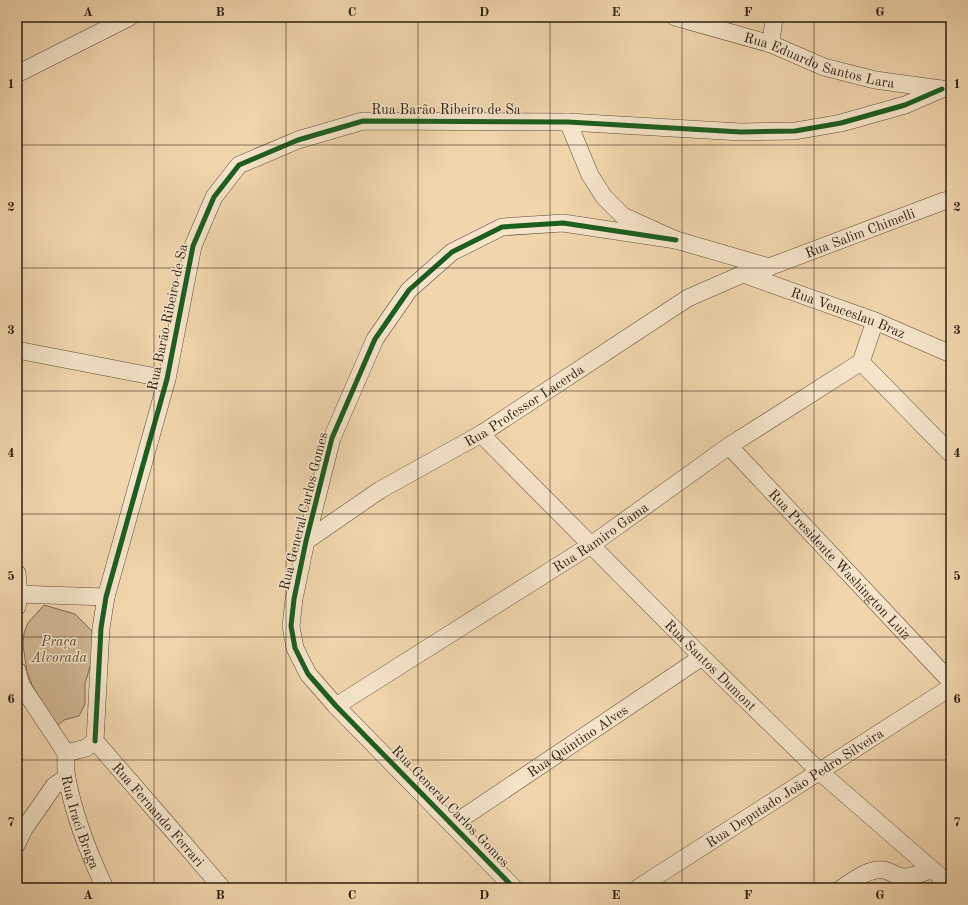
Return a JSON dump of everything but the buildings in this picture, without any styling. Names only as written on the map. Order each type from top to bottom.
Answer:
[{"type":"street","points":[[17,74],[130,17]]},
{"type":"street","name":"Rua Eduardo Santos Lara","points":[[675,17],[771,44],[824,67],[876,80],[947,89]]},
{"type":"street","points":[[771,44],[774,17]]},
{"type":"street","name":"Rua Barão Ribeiro de Sa","points":[[95,741],[101,628],[106,597],[167,379],[193,246],[214,197],[240,164],[298,140],[363,121],[568,122],[741,132],[795,131],[848,122],[905,105],[947,89]]},
{"type":"street","points":[[568,122],[590,175],[604,197],[623,216],[676,240],[769,267]]},
{"type":"street","name":"Rua Salim Chimelli","points":[[744,274],[769,267],[944,201],[951,200]]},
{"type":"street","name":"Rua General Carlos Gomes","points":[[514,888],[336,706],[308,674],[295,648],[291,626],[294,599],[306,541],[332,438],[374,339],[409,290],[452,252],[502,227],[564,223],[676,240]]},
{"type":"street","name":"Rua Professor Lacerda","points":[[306,541],[380,490],[481,434],[688,298],[744,274]]},
{"type":"street","name":"Rua Venceslau Braz","points":[[744,274],[875,320],[951,354]]},
{"type":"street","points":[[875,320],[861,362],[951,454]]},
{"type":"street","points":[[17,350],[167,379]]},
{"type":"street","name":"Rua Ramiro Gama","points":[[336,706],[591,544],[729,446],[861,362]]},
{"type":"street","name":"Rua Santos Dumont","points":[[481,434],[702,657],[819,771],[951,886]]},
{"type":"street","name":"Rua Presidente Washington Luiz","points":[[729,446],[951,682]]},
{"type":"street","points":[[17,573],[18,598],[106,597]]},
{"type":"street","name":"Rua Quintino Alves","points":[[452,825],[702,657]]},
{"type":"street","points":[[17,670],[21,685],[66,753],[86,748],[95,741]]},
{"type":"street","name":"Rua Deputado João Pedro Silveira","points":[[638,888],[951,687]]},
{"type":"street","name":"Rua Fernando Ferrari","points":[[95,741],[222,888]]},
{"type":"street","name":"Rua Iraci Braga","points":[[66,753],[67,777],[82,833],[92,862],[105,888]]},
{"type":"street","points":[[17,844],[24,829],[54,786],[67,777]]},
{"type":"street","points":[[842,888],[867,873],[876,870],[884,870],[899,877],[906,877],[932,870]]},
{"type":"green space","name":"Praça Alvorada","points":[[44,605],[75,614],[92,631],[95,649],[85,684],[85,704],[79,716],[64,720],[57,726],[32,685],[27,672],[23,645],[24,633],[28,623]]},
{"type":"cycle path","points":[[95,741],[101,628],[106,597],[167,379],[193,246],[214,197],[239,165],[298,140],[363,121],[568,122],[741,132],[795,131],[841,123],[905,105],[942,89]]},
{"type":"cycle path","points":[[514,888],[336,706],[308,674],[295,648],[291,626],[294,599],[306,541],[332,438],[375,339],[409,290],[452,252],[502,227],[563,223],[676,240]]}]
